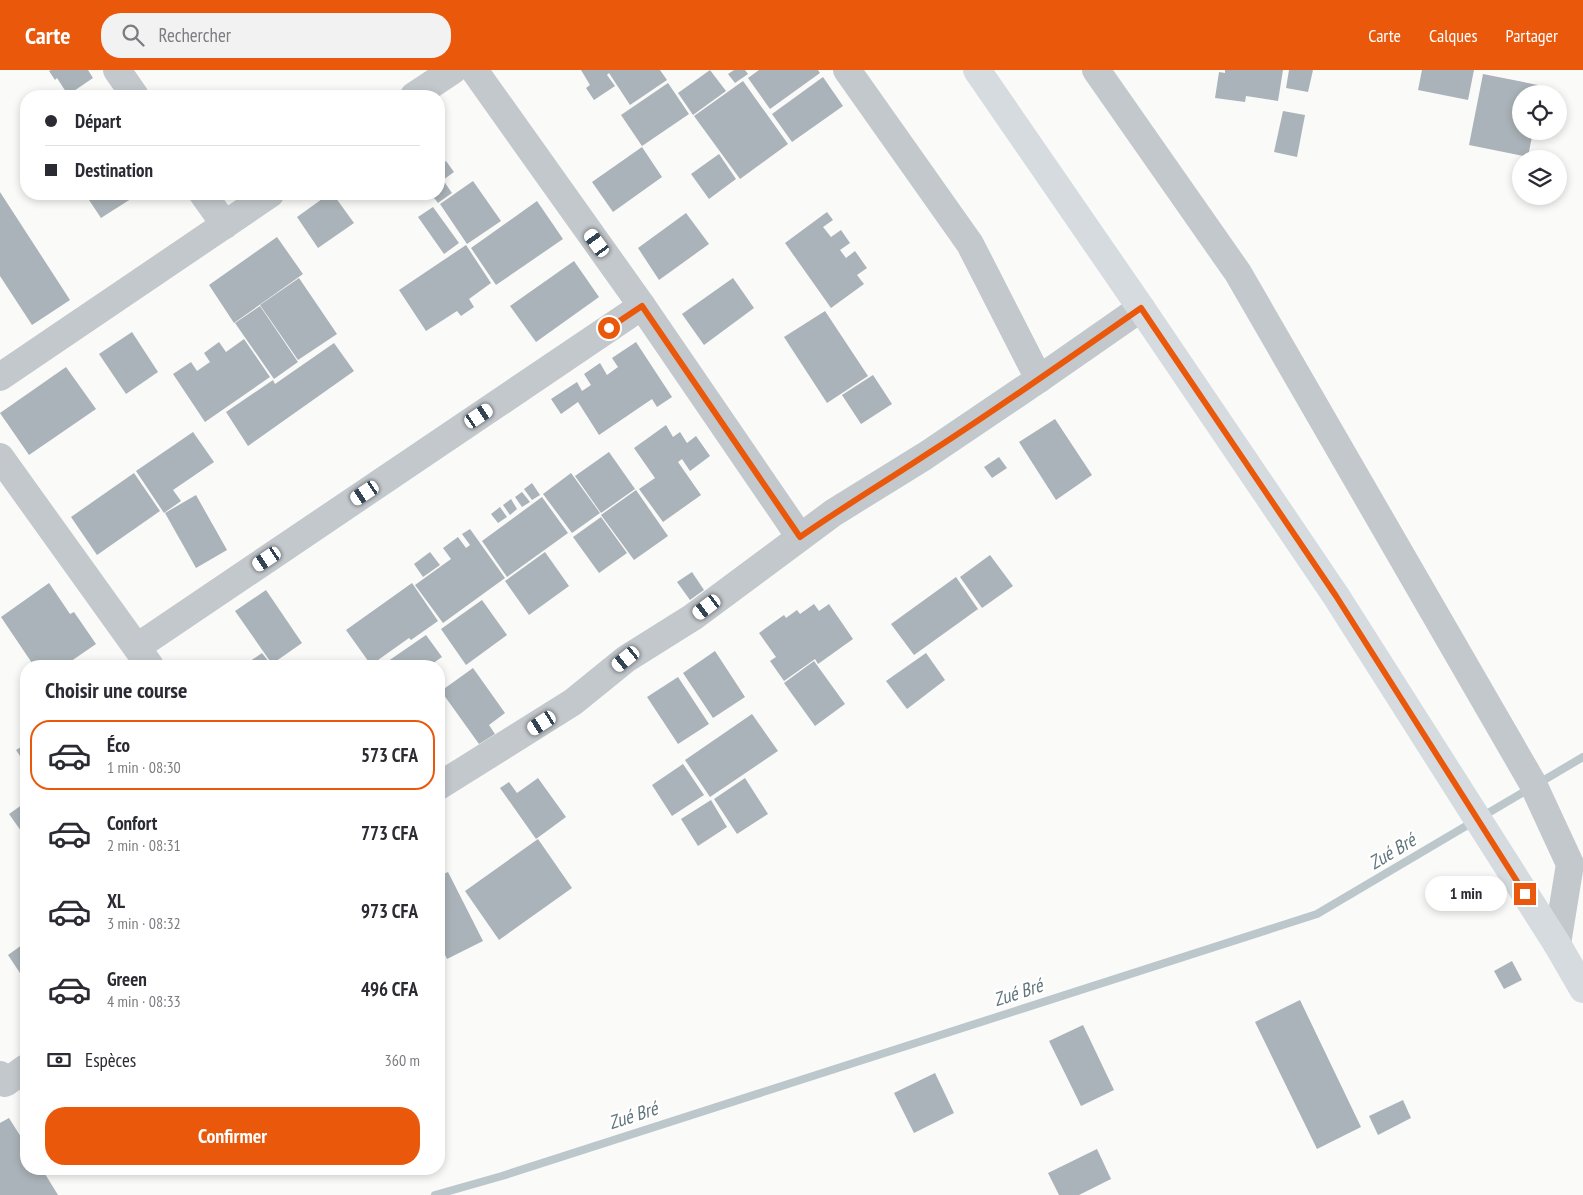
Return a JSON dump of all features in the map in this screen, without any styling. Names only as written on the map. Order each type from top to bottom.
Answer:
[{"type":"main road","points":[[977,70],[1336,596],[1557,944],[1583,989]]},
{"type":"street","points":[[117,70],[131,90]]},
{"type":"street","points":[[423,90],[453,70]]},
{"type":"street","points":[[474,70],[642,306],[800,537]]},
{"type":"street","points":[[847,70],[970,244],[1039,380]]},
{"type":"street","points":[[1096,70],[1238,273],[1532,782],[1570,864],[1557,944]]},
{"type":"street","points":[[207,200],[225,225]]},
{"type":"street","points":[[0,377],[261,200]]},
{"type":"street","points":[[0,457],[143,657],[642,306]]},
{"type":"street","points":[[445,782],[573,702],[626,659],[693,617],[833,513],[925,456],[1039,380],[1141,308]]},
{"type":"street","points":[[0,1075],[5,1083],[20,1072]]},
{"type":"building","points":[[88,70],[93,78],[75,90],[65,90],[57,78],[55,80],[49,71]]},
{"type":"building","points":[[581,70],[660,70],[667,80],[630,105],[609,73],[607,75],[615,86],[594,100],[586,88],[590,85]]},
{"type":"building","points":[[710,70],[726,91],[693,115],[678,93]]},
{"type":"building","points":[[734,70],[745,70],[748,74],[735,83],[728,74]]},
{"type":"building","points":[[759,70],[818,70],[820,73],[770,109],[748,78]]},
{"type":"building","points":[[1225,70],[1283,70],[1278,101],[1246,96],[1245,102],[1215,98],[1219,72],[1225,73]]},
{"type":"building","points":[[1289,70],[1313,70],[1308,92],[1286,88]]},
{"type":"building","points":[[1422,70],[1474,70],[1468,100],[1418,90]]},
{"type":"building","points":[[1483,74],[1538,85],[1512,85],[1512,140],[1531,140],[1529,150],[1512,150],[1512,154],[1469,145]]},
{"type":"building","points":[[823,77],[843,106],[792,142],[772,114]]},
{"type":"building","points":[[743,81],[788,144],[740,179],[694,116]]},
{"type":"building","points":[[668,83],[689,114],[642,146],[621,115]]},
{"type":"building","points":[[1283,111],[1305,115],[1297,157],[1274,152]]},
{"type":"building","points":[[642,147],[662,177],[613,212],[592,182]]},
{"type":"building","points":[[719,154],[736,179],[709,199],[691,174]]},
{"type":"building","points":[[445,162],[454,172],[445,179]]},
{"type":"building","points":[[473,181],[501,221],[467,244],[440,204]]},
{"type":"building","points":[[445,183],[452,193],[445,198]]},
{"type":"building","points":[[0,192],[70,300],[32,325],[0,276]]},
{"type":"building","points":[[89,200],[129,200],[101,218]]},
{"type":"building","points":[[321,200],[337,200],[354,223],[318,248],[297,217]]},
{"type":"building","points":[[537,201],[563,239],[496,285],[471,248]]},
{"type":"building","points":[[433,207],[459,243],[444,254],[418,217]]},
{"type":"building","points":[[827,212],[833,220],[823,227],[831,237],[841,230],[850,243],[840,250],[846,258],[855,251],[867,268],[857,275],[864,284],[831,308],[785,243]]},
{"type":"building","points":[[686,213],[709,244],[659,280],[638,248]]},
{"type":"building","points":[[277,237],[303,274],[234,323],[209,285]]},
{"type":"building","points":[[466,245],[491,283],[469,299],[474,307],[461,316],[457,311],[426,331],[399,290]]},
{"type":"building","points":[[574,261],[599,297],[536,342],[510,306]]},
{"type":"building","points":[[299,278],[337,334],[298,360],[260,305]]},
{"type":"building","points":[[733,278],[754,308],[704,345],[682,314]]},
{"type":"building","points":[[260,306],[298,362],[274,379],[235,323]]},
{"type":"building","points":[[825,311],[868,376],[827,403],[784,337]]},
{"type":"building","points":[[132,332],[158,372],[126,394],[99,354]]},
{"type":"building","points":[[244,339],[270,377],[205,422],[173,374],[191,362],[197,371],[210,362],[204,353],[219,342],[226,352]]},
{"type":"building","points":[[636,342],[672,397],[657,407],[652,399],[599,435],[578,402],[561,414],[551,399],[577,382],[582,391],[591,385],[584,374],[600,363],[607,375],[618,367],[612,358]]},
{"type":"building","points":[[334,343],[354,371],[248,446],[226,412],[273,380],[275,384]]},
{"type":"building","points":[[66,367],[96,409],[29,455],[0,413]]},
{"type":"building","points":[[873,375],[892,404],[861,424],[842,395]]},
{"type":"building","points":[[1055,419],[1092,475],[1056,500],[1019,442]]},
{"type":"building","points":[[666,425],[673,437],[680,432],[687,443],[696,436],[710,456],[690,471],[682,459],[678,462],[701,495],[663,522],[639,489],[655,478],[634,448]]},
{"type":"building","points":[[193,432],[214,462],[173,490],[181,501],[164,513],[136,471]]},
{"type":"building","points":[[609,452],[635,489],[601,513],[575,476]]},
{"type":"building","points":[[999,457],[1007,468],[992,478],[984,467]]},
{"type":"building","points":[[134,473],[160,511],[97,555],[71,517]]},
{"type":"building","points":[[571,473],[600,513],[572,533],[543,494]]},
{"type":"building","points":[[532,483],[540,495],[532,500],[524,489]]},
{"type":"building","points":[[636,490],[668,536],[634,560],[601,515]]},
{"type":"building","points":[[522,492],[530,502],[522,507],[515,497]]},
{"type":"building","points":[[196,495],[227,550],[196,568],[165,513]]},
{"type":"building","points":[[542,497],[568,533],[507,577],[482,541]]},
{"type":"building","points":[[511,499],[517,509],[510,515],[503,505]]},
{"type":"building","points":[[500,507],[507,517],[498,523],[491,514]]},
{"type":"building","points":[[601,517],[627,553],[599,573],[573,537]]},
{"type":"building","points":[[470,529],[505,578],[443,623],[415,585],[451,559],[443,548],[458,537],[466,548],[470,545],[462,534]]},
{"type":"building","points":[[430,552],[440,565],[423,577],[414,564]]},
{"type":"building","points":[[545,552],[569,586],[529,615],[505,581]]},
{"type":"building","points":[[990,555],[1013,586],[982,608],[960,577]]},
{"type":"building","points":[[692,572],[704,590],[690,600],[677,582]]},
{"type":"building","points":[[956,577],[978,609],[914,655],[891,624]]},
{"type":"building","points":[[49,583],[70,614],[74,612],[96,644],[73,660],[30,660],[1,617]]},
{"type":"building","points":[[412,583],[438,621],[411,640],[409,638],[378,660],[367,660],[346,630]]},
{"type":"building","points":[[266,590],[302,643],[278,660],[269,660],[235,611]]},
{"type":"building","points":[[482,600],[507,635],[466,665],[441,629]]},
{"type":"building","points":[[814,604],[819,611],[829,604],[853,639],[818,664],[815,659],[784,681],[770,661],[776,657],[759,633],[784,615],[786,618],[797,610],[800,614]]},
{"type":"building","points":[[426,635],[442,657],[438,660],[390,660]]},
{"type":"building","points":[[715,651],[745,697],[713,718],[683,673]]},
{"type":"building","points":[[262,653],[267,660],[252,660]]},
{"type":"building","points":[[926,653],[945,680],[907,709],[886,681]]},
{"type":"building","points":[[814,661],[845,704],[815,726],[784,683]]},
{"type":"building","points":[[473,668],[505,713],[489,725],[495,734],[479,744],[445,697],[445,688]]},
{"type":"building","points":[[678,677],[709,724],[678,744],[647,697]]},
{"type":"building","points":[[752,714],[778,751],[710,797],[685,760]]},
{"type":"building","points":[[20,748],[20,756],[16,750]]},
{"type":"building","points":[[683,764],[704,795],[672,816],[652,785]]},
{"type":"building","points":[[538,778],[566,817],[536,839],[500,788],[509,782],[517,793]]},
{"type":"building","points":[[745,778],[768,814],[737,834],[714,799]]},
{"type":"building","points":[[711,800],[727,827],[698,846],[681,819]]},
{"type":"building","points":[[20,806],[20,830],[9,814]]},
{"type":"building","points":[[538,839],[572,888],[499,940],[465,891]]},
{"type":"building","points":[[448,872],[483,941],[447,959],[445,955],[445,873]]},
{"type":"building","points":[[20,946],[20,973],[8,955]]},
{"type":"building","points":[[1512,961],[1522,980],[1504,989],[1494,971]]},
{"type":"building","points":[[1300,1000],[1361,1127],[1317,1149],[1255,1022]]},
{"type":"building","points":[[1083,1025],[1114,1090],[1081,1106],[1049,1041]]},
{"type":"building","points":[[935,1073],[954,1113],[914,1133],[894,1093]]},
{"type":"building","points":[[1403,1100],[1411,1118],[1378,1135],[1369,1116]]},
{"type":"building","points":[[9,1118],[20,1135],[20,1175],[46,1175],[58,1195],[0,1195],[0,1123]]},
{"type":"building","points":[[1097,1149],[1111,1179],[1079,1195],[1059,1195],[1048,1173]]},
{"type":"waterway","name":"Zué Bré","points":[[435,1195],[502,1176],[1317,914],[1583,757]]},
{"type":"route","points":[[609,328],[642,306],[800,537],[833,513],[925,456],[1039,380],[1141,308],[1336,596],[1525,894]]}]
